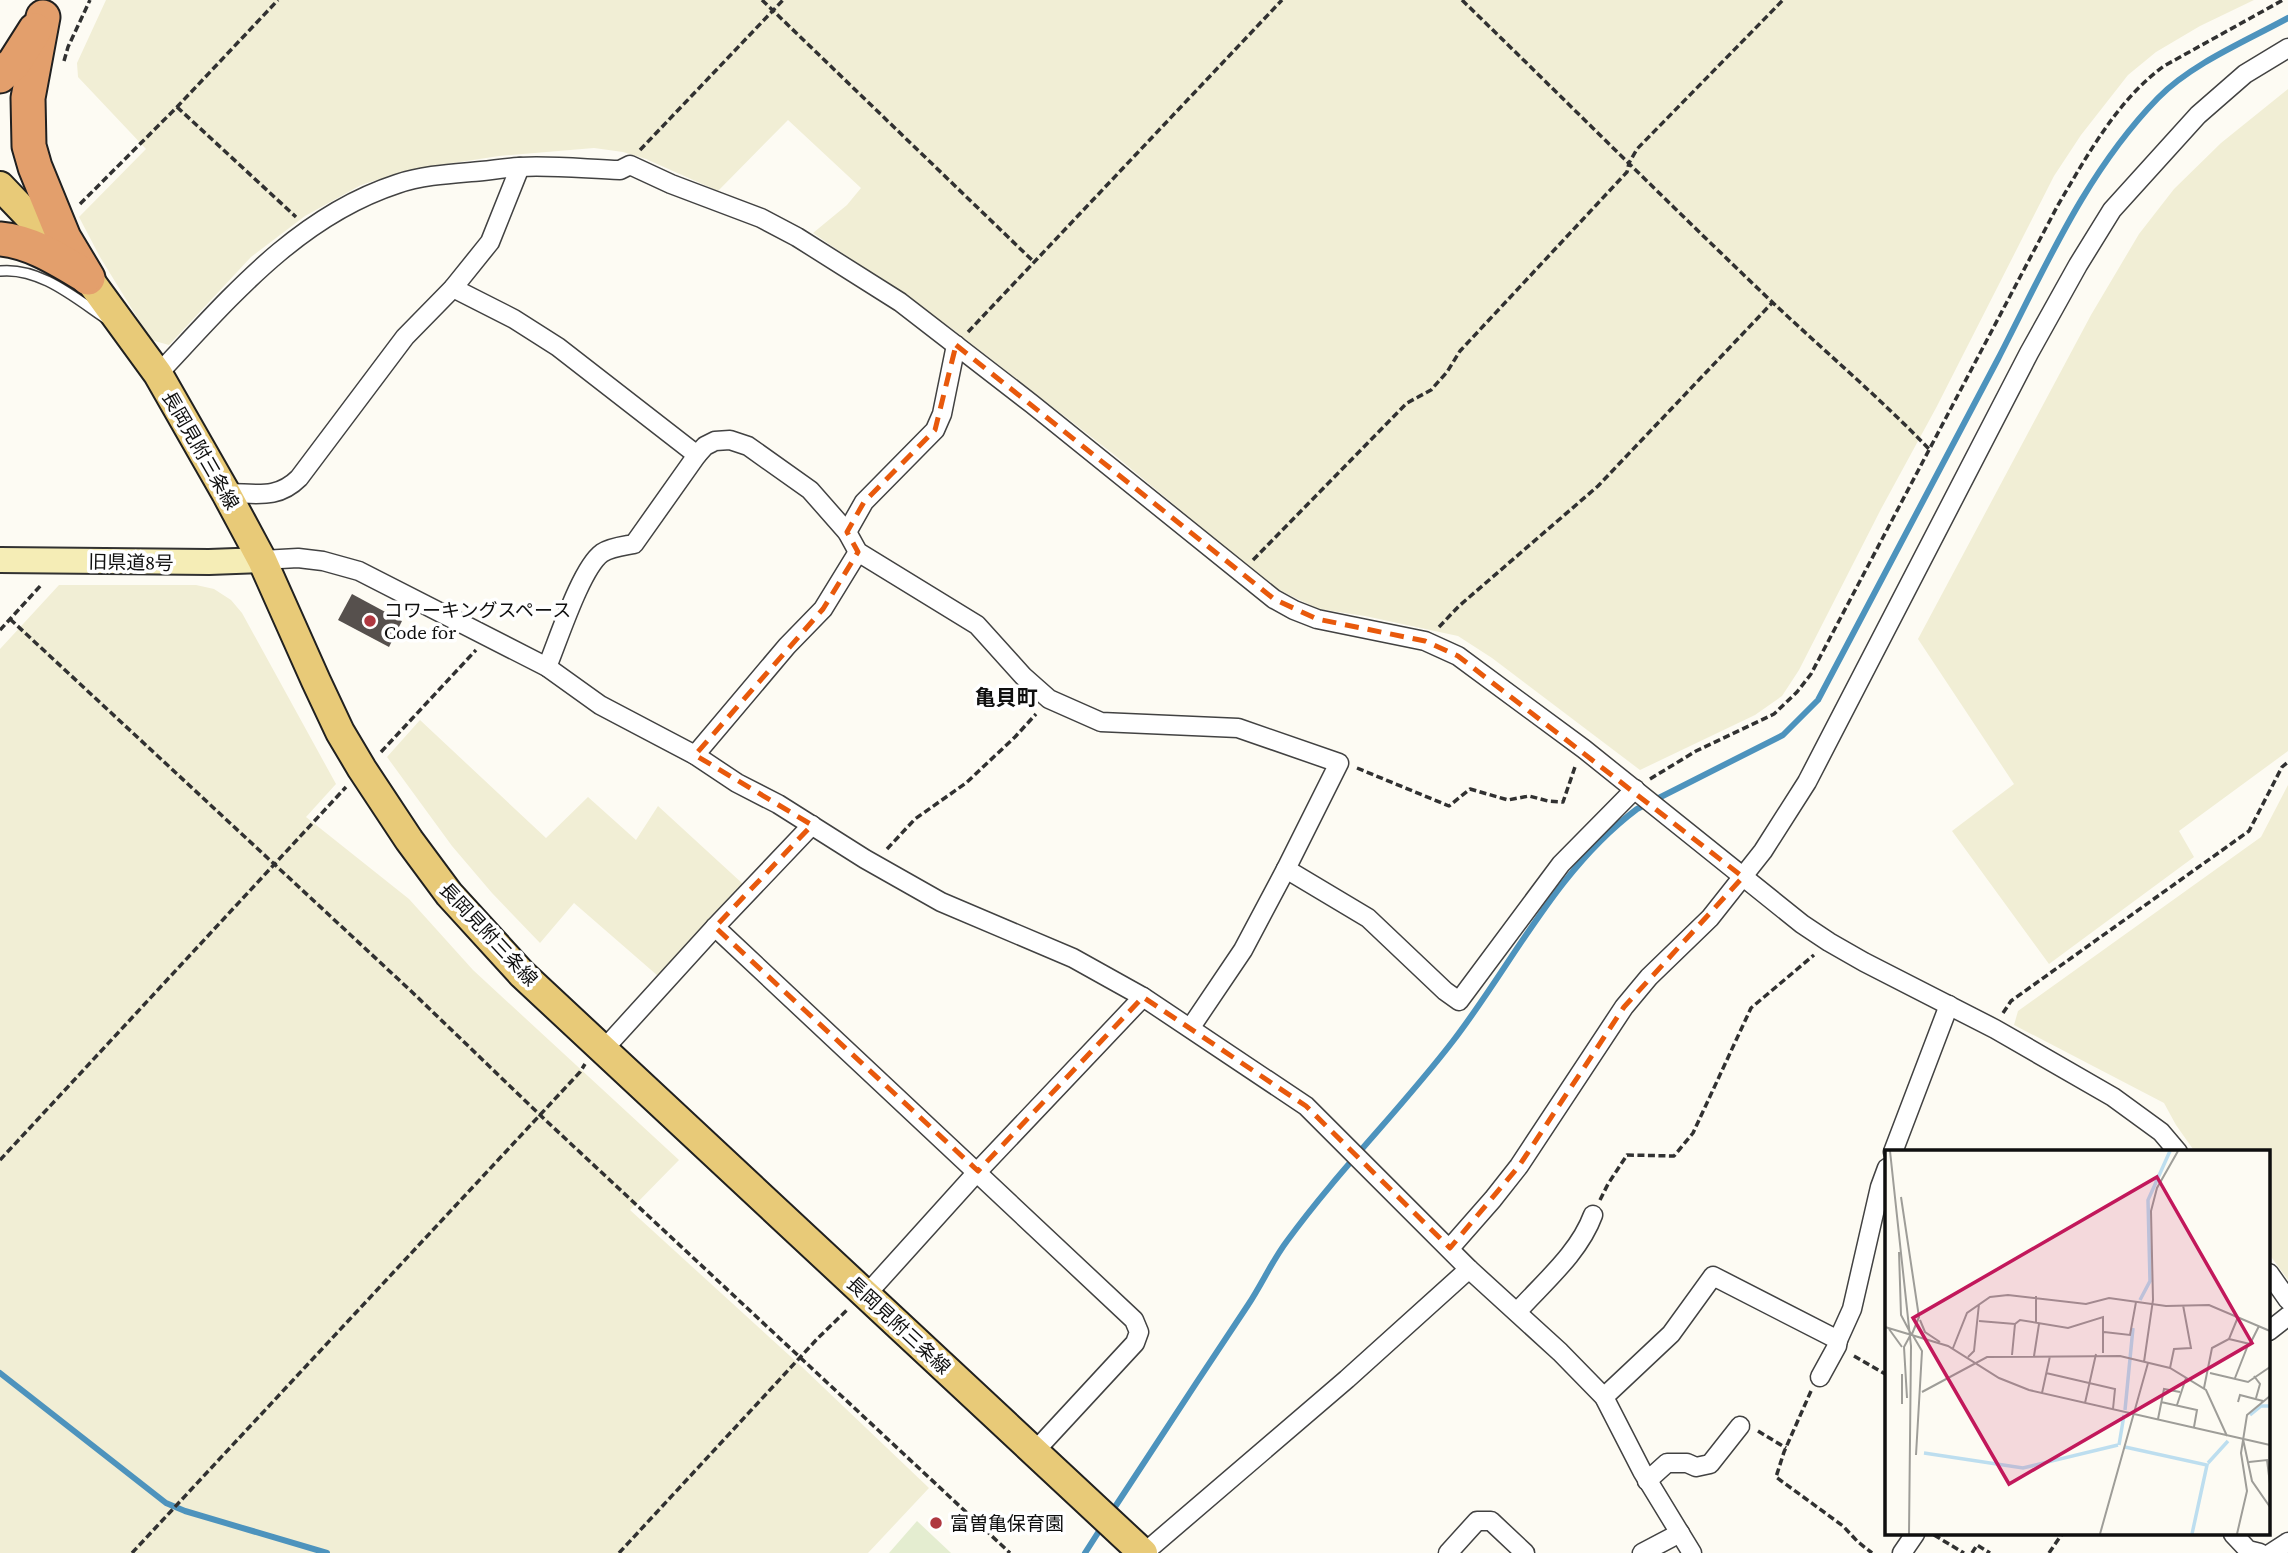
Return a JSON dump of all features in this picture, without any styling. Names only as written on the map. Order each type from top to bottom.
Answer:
[{"type":"highway","points":[[0,76],[14,64],[46,9]]},
{"type":"highway","points":[[46,9],[28,98],[29,146],[34,167],[64,238],[88,278]]},
{"type":"highway","points":[[0,239],[31,246],[88,278]]},
{"type":"main road","name":"長岡見附三条線","points":[[0,186],[88,278],[158,374],[262,560],[326,701],[362,769],[449,894],[523,974],[1143,1553]]},
{"type":"street","points":[[1450,1248],[1520,1166],[1624,1007],[1649,977],[1710,918],[1763,851],[1807,782],[2022,365],[2112,210],[2198,115],[2245,74],[2288,48]]},
{"type":"street","points":[[158,374],[257,270],[308,228],[360,199],[398,183],[456,173],[520,167],[620,170],[630,165],[671,184],[761,218],[797,237],[900,302],[1274,599],[1317,619],[1425,641],[1458,656],[1584,749],[1743,877],[1829,942],[1995,1029],[2137,1113],[2161,1132],[2176,1150]]},
{"type":"street","points":[[226,492],[277,493],[288,489],[299,478],[405,337],[453,288],[490,242],[520,167]]},
{"type":"street","points":[[453,288],[514,319],[558,347],[697,455]]},
{"type":"street","points":[[847,532],[864,502],[935,430],[942,414],[956,345]]},
{"type":"street","points":[[547,667],[583,579],[591,566],[602,554],[617,547],[634,544],[705,446],[715,441],[730,440],[748,446],[810,490],[847,532],[858,552],[977,625],[1023,676],[1049,699],[1101,722],[1238,728],[1339,763],[1242,950],[1191,1027]]},
{"type":"street","points":[[695,755],[787,646],[823,609],[858,552]]},
{"type":"street","points":[[262,560],[298,558],[323,561],[359,571],[547,667],[600,705],[695,755],[737,783],[941,902],[1073,958],[1143,997],[1306,1106],[1469,1269],[1604,1397],[1647,1481],[1692,1553]]},
{"type":"street","name":"旧県道8号","points":[[0,560],[262,560]]},
{"type":"street","points":[[1286,869],[1368,918],[1459,1001],[1561,864],[1635,789]]},
{"type":"street","points":[[601,1046],[812,825]]},
{"type":"street","points":[[715,927],[1134,1320],[1139,1332],[1135,1343],[1035,1451]]},
{"type":"street","points":[[866,1295],[978,1171],[1143,997]]},
{"type":"street","points":[[1894,1150],[1949,1006]]},
{"type":"street","points":[[1820,1377],[1852,1309],[1885,1173]]},
{"type":"street","points":[[1517,1312],[1571,1253],[1588,1228],[1593,1215]]},
{"type":"street","points":[[1143,1553],[1347,1379],[1469,1269]]},
{"type":"street","points":[[2270,1274],[2288,1300]]},
{"type":"street","points":[[1604,1397],[1671,1334],[1713,1276],[1837,1343]]},
{"type":"street","points":[[2270,1330],[2288,1316]]},
{"type":"street","points":[[1647,1481],[1667,1464],[1687,1463],[1696,1467],[1710,1464],[1740,1426]]},
{"type":"street","points":[[1448,1553],[1477,1521],[1491,1521],[1525,1553]]},
{"type":"street","points":[[1642,1553],[1680,1532]]},
{"type":"street","points":[[1902,1553],[1914,1536]]},
{"type":"street","points":[[2234,1536],[2251,1552]]},
{"type":"street","points":[[2271,1553],[2288,1542]]},
{"type":"lane","points":[[0,271],[17,270],[34,274],[130,334]]},
{"type":"path","points":[[61,72],[68,47],[89,0]]},
{"type":"path","points":[[80,204],[278,0]]},
{"type":"path","points":[[762,0],[1034,261]]},
{"type":"path","points":[[630,165],[640,150],[783,0]]},
{"type":"path","points":[[956,345],[1282,0]]},
{"type":"path","points":[[1462,0],[1773,303],[1929,449]]},
{"type":"path","points":[[1241,573],[1407,403],[1431,390],[1460,351],[1627,172],[1637,149],[1783,0]]},
{"type":"path","points":[[1635,789],[1696,751],[1774,714],[1797,692],[1811,674],[2058,205],[2088,155],[2148,77],[2283,0]]},
{"type":"path","points":[[177,107],[308,228]]},
{"type":"path","points":[[1425,641],[1459,606],[1598,486],[1773,303]]},
{"type":"path","points":[[0,630],[62,561]]},
{"type":"path","points":[[10,619],[1010,1553]]},
{"type":"path","points":[[0,1160],[487,637]]},
{"type":"path","points":[[873,864],[915,819],[966,783],[1016,737],[1049,699]]},
{"type":"path","points":[[1339,763],[1369,772],[1449,806],[1470,789],[1508,800],[1529,796],[1563,802],[1584,749]]},
{"type":"path","points":[[1995,1029],[2011,1001],[2249,831],[2282,767],[2288,762]]},
{"type":"path","points":[[1593,1215],[1608,1184],[1627,1155],[1674,1156],[1681,1149],[1693,1133],[1751,1008],[1829,942]]},
{"type":"path","points":[[132,1553],[580,1072],[601,1046]]},
{"type":"path","points":[[619,1553],[832,1324],[866,1295]]},
{"type":"path","points":[[1837,1343],[1885,1373]]},
{"type":"path","points":[[1820,1377],[1810,1393],[1776,1477],[1843,1526],[1872,1553]]},
{"type":"path","points":[[1740,1426],[1751,1427],[1786,1448]]},
{"type":"path","points":[[1935,1536],[1964,1553]]},
{"type":"path","points":[[2049,1553],[2061,1536]]},
{"type":"path","points":[[1972,1553],[1977,1545],[1990,1553]]},
{"type":"highlighted area","points":[[956,345],[1274,599],[1317,619],[1425,641],[1458,656],[1743,877],[1624,1007],[1519,1166],[1450,1248],[1306,1106],[1143,997],[978,1171],[715,927],[812,825],[695,755],[823,609],[858,552],[847,532],[864,502],[935,430]]},
{"type":"shaded area","points":[[106,0],[2254,0],[2200,26],[2156,52],[2128,75],[2081,135],[2054,176],[1799,670],[1782,696],[1755,715],[1640,770],[1492,658],[1458,636],[1318,609],[1277,589],[1112,453],[951,328],[813,233],[847,205],[861,188],[788,120],[718,191],[646,159],[594,148],[499,156],[408,170],[361,185],[305,216],[251,257],[169,345],[151,340],[79,217],[146,149],[78,77],[77,63]]},
{"type":"shaded area","points":[[2288,89],[2288,751],[2179,831],[2194,857],[2049,964],[1952,831],[2014,784],[1918,639],[2091,315],[2139,234],[2174,189],[2221,143]]},
{"type":"shaded area","points":[[59,585],[196,585],[214,589],[231,600],[242,613],[336,784],[306,817],[409,899],[473,970],[679,1160],[630,1210],[801,1366],[929,1488],[868,1553],[0,1553],[0,649]]},
{"type":"shaded area","points":[[420,720],[546,838],[588,797],[636,840],[658,806],[743,884],[658,976],[574,903],[540,943],[452,846],[387,757]]},
{"type":"shaded area","points":[[2288,785],[2288,1280],[2270,1255],[2270,1150],[2194,1150],[2164,1103],[2014,1025],[2018,1011],[2261,837]]},
{"type":"green space","points":[[917,1521],[951,1553],[889,1553]]},
{"type":"building","name":"コワーキングスペース Code for","points":[[352,594],[402,621],[389,647],[338,620]]},
{"type":"waterway","points":[[1111,1513],[1287,1241],[1453,1041],[1537,919],[1583,860],[1608,833],[1637,809],[1783,735],[1818,700],[2068,222],[2132,127],[2158,98],[2186,74],[2288,18]]},
{"type":"waterway","points":[[0,1373],[166,1503],[327,1553]]},
{"type":"waterway","points":[[1085,1553],[1103,1525]]},
{"type":"place","name":"コワーキングスペース Code for","points":[[370,621]]},
{"type":"place","name":"富曽亀保育園","points":[[936,1523]]},
{"type":"district","name":"亀貝町","points":[[1006,698]]}]
